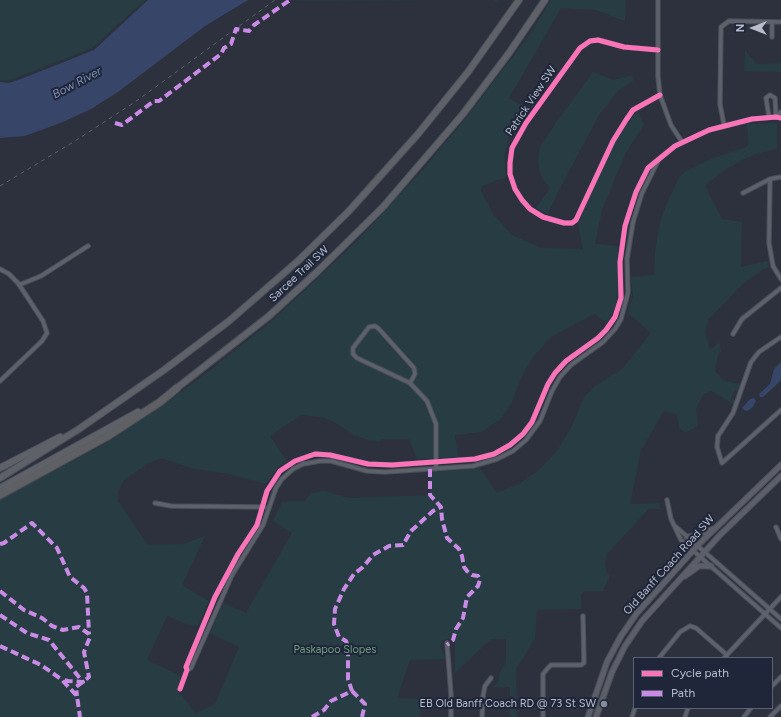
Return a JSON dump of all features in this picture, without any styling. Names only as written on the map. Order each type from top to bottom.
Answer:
[{"type":"highway","name":"Sarcee Trail SW","points":[[0,478],[79,429],[164,370],[229,321],[327,233],[373,186],[435,114],[476,61],[519,0]]},
{"type":"highway","name":"Sarcee Trail SW","points":[[0,488],[118,425],[177,388],[269,316],[318,271],[383,207],[445,137],[475,99],[545,0]]},
{"type":"highway","points":[[0,495],[108,436],[160,402],[177,388]]},
{"type":"highway","points":[[0,468],[54,440],[79,429]]},
{"type":"main road","name":"Old Banff Coach Road SW","points":[[587,717],[603,672],[623,633],[637,613],[693,551],[781,465]]},
{"type":"main road","name":"Old Banff Coach Road SW","points":[[596,717],[607,684],[625,646],[642,621],[673,585],[744,510],[781,476]]},
{"type":"main road","points":[[687,537],[695,536],[716,528]]},
{"type":"main road","points":[[673,585],[697,567],[705,565],[710,566]]},
{"type":"street","points":[[658,0],[658,76],[660,95],[670,125],[682,142]]},
{"type":"street","points":[[724,126],[720,104],[721,27],[729,21],[781,22]]},
{"type":"street","points":[[772,22],[772,37]]},
{"type":"street","name":"Patrick View SW","points":[[658,50],[624,47],[598,40],[590,41],[580,48],[547,92],[514,142],[511,153],[510,174],[515,189],[522,200],[530,209],[543,217],[564,223],[572,223],[576,220],[613,141],[626,120],[633,110],[660,95]]},
{"type":"street","points":[[769,117],[766,98],[770,95],[775,98],[776,116]]},
{"type":"street","points":[[776,116],[781,112]]},
{"type":"street","points":[[180,689],[187,670],[186,667],[215,597],[238,554],[257,525],[267,491],[278,474],[291,462],[308,456],[330,454],[368,464],[392,466],[482,457],[510,445],[523,434],[532,422],[550,380],[566,361],[606,330],[615,317],[621,298],[621,251],[628,214],[643,176],[648,168],[669,150],[701,133],[752,119],[776,116],[781,118]]},
{"type":"street","points":[[187,670],[191,668],[243,555],[263,525],[274,492],[282,479],[293,469],[310,462],[331,461],[367,471],[392,472],[482,464],[513,451],[526,440],[537,426],[556,384],[571,365],[610,336],[623,314],[628,293],[627,259],[633,222],[640,198],[658,160]]},
{"type":"street","points":[[743,193],[770,179],[781,177]]},
{"type":"street","points":[[770,179],[769,249],[773,266],[781,280]]},
{"type":"street","points":[[19,285],[41,276],[88,246]]},
{"type":"street","points":[[0,269],[11,275],[19,285],[44,323],[46,335],[42,341],[0,380]]},
{"type":"street","points":[[732,334],[742,319],[781,288]]},
{"type":"street","points":[[410,383],[415,374],[414,368],[375,326],[369,327],[353,348],[353,354],[356,358],[410,383],[427,401],[434,417],[437,431],[436,468]]},
{"type":"street","points":[[781,337],[759,352],[751,362],[733,413],[718,436],[716,447],[722,463],[781,410]]},
{"type":"street","points":[[550,380],[556,384]]},
{"type":"street","points":[[510,445],[513,451]]},
{"type":"street","points":[[308,456],[310,462]]},
{"type":"street","points":[[367,471],[368,464]]},
{"type":"street","points":[[667,500],[668,510],[678,536],[781,628]]},
{"type":"street","points":[[155,503],[171,506],[269,508]]},
{"type":"street","points":[[674,525],[781,619]]},
{"type":"street","points":[[776,527],[781,539]]},
{"type":"street","points":[[215,597],[221,600]]},
{"type":"street","points":[[660,657],[680,632],[690,626],[696,628],[725,656],[781,597]]},
{"type":"street","points":[[543,717],[543,674],[546,669],[551,665],[581,665],[584,663],[583,616]]},
{"type":"street","points":[[447,643],[451,694],[451,717]]},
{"type":"street","points":[[773,685],[781,677]]},
{"type":"street","points":[[482,717],[482,696],[485,686],[492,678]]},
{"type":"street","points":[[770,717],[781,706]]},
{"type":"street","points":[[744,717],[750,709]]},
{"type":"green space","points":[[0,0],[145,0],[92,48],[8,81],[0,80]]},
{"type":"green space","points":[[300,0],[493,0],[299,1]]},
{"type":"green space","name":"Paskapoo Slopes","points":[[551,0],[626,0],[625,21],[596,10],[561,8],[509,98],[529,110],[509,135],[504,158],[506,177],[482,186],[481,191],[494,215],[512,235],[542,248],[583,249],[578,225],[616,141],[638,111],[644,125],[625,154],[602,210],[595,244],[618,246],[617,268],[619,286],[615,307],[607,323],[594,314],[551,337],[534,356],[523,374],[511,404],[500,420],[481,432],[455,435],[458,457],[417,459],[409,439],[382,439],[378,442],[369,440],[354,435],[334,422],[321,417],[301,415],[270,436],[287,461],[278,467],[266,484],[224,473],[194,469],[162,458],[147,464],[123,481],[118,492],[118,501],[148,545],[183,544],[205,536],[182,585],[209,601],[198,626],[189,625],[167,616],[147,660],[181,676],[177,690],[196,713],[215,704],[239,647],[210,633],[223,603],[246,613],[292,533],[273,521],[282,502],[305,501],[311,493],[324,491],[349,498],[430,495],[430,472],[480,468],[497,493],[519,484],[538,471],[557,451],[571,428],[584,397],[595,386],[622,369],[651,333],[628,313],[633,295],[631,277],[654,275],[655,251],[660,222],[680,176],[686,171],[711,159],[746,147],[749,144],[747,124],[777,123],[777,149],[756,154],[740,161],[720,173],[705,186],[722,219],[742,222],[741,267],[767,261],[769,267],[762,270],[744,283],[708,320],[705,332],[710,350],[719,342],[721,352],[718,355],[715,371],[724,381],[741,384],[738,391],[735,390],[731,398],[734,400],[733,404],[711,391],[704,394],[696,408],[698,425],[686,433],[679,428],[677,415],[664,411],[641,450],[630,504],[658,503],[662,509],[649,509],[607,554],[605,565],[607,573],[610,576],[603,591],[584,591],[581,595],[581,609],[537,610],[535,639],[516,669],[517,717],[510,717],[510,687],[492,687],[499,681],[499,674],[506,662],[506,639],[491,639],[455,673],[455,636],[442,641],[440,647],[446,659],[410,660],[397,698],[425,699],[419,717],[0,717],[0,499],[103,445],[194,383],[272,321],[355,243],[421,172],[469,114],[531,33]]},
{"type":"green space","points":[[745,50],[756,64],[781,63],[781,72],[744,71]]},
{"type":"green space","points":[[593,72],[613,80],[632,75],[633,81],[618,91],[599,115],[548,214],[536,208],[550,188],[543,179],[539,170],[538,159],[540,147]]},
{"type":"water","name":"Bow River","points":[[148,0],[248,0],[205,26],[118,92],[91,109],[63,122],[25,136],[0,138],[0,82],[9,83],[21,79],[94,50]]},
{"type":"water","points":[[781,362],[781,380],[763,397],[760,397],[759,394],[770,384],[774,369]]},
{"type":"water","points":[[754,398],[756,401],[752,408],[747,411],[742,408],[750,399]]},
{"type":"railway","points":[[0,186],[75,141],[135,102],[275,0]]},
{"type":"marked path","points":[[115,123],[122,125],[154,101],[159,101],[221,54],[224,48],[231,44],[236,29],[249,31],[254,25],[290,0]]},
{"type":"marked path","points":[[430,469],[430,495],[441,507],[442,519],[447,538],[459,549],[464,567],[467,571],[472,575],[478,576],[480,580],[478,586],[467,597],[463,618],[456,629],[453,640],[447,645]]},
{"type":"marked path","points":[[312,717],[324,710],[331,701],[352,691],[348,679],[348,647],[346,641],[339,637],[334,624],[335,609],[344,589],[354,574],[363,567],[373,555],[389,546],[403,545],[411,531],[433,511],[441,507]]},
{"type":"marked path","points":[[0,544],[4,543],[32,523],[57,548],[70,577],[84,588],[87,593],[89,634]]},
{"type":"marked path","points":[[0,591],[24,610],[42,618],[52,626],[63,630],[79,627],[89,634],[90,637],[84,652],[89,677],[76,687],[77,696]]},
{"type":"marked path","points":[[0,615],[27,633],[49,640],[83,682],[61,679]]},
{"type":"marked path","points":[[0,646],[41,665],[61,679],[77,696],[80,717]]},
{"type":"marked path","points":[[352,691],[365,704],[362,717]]},
{"type":"cycle path","points":[[658,50],[624,47],[598,40],[590,41],[580,48],[526,123],[512,148],[510,174],[515,189],[522,200],[530,209],[543,217],[564,223],[572,223],[576,220],[613,141],[626,120],[633,110],[660,95]]},
{"type":"cycle path","points":[[180,689],[187,670],[186,667],[215,597],[238,554],[257,525],[267,491],[280,471],[295,461],[315,454],[330,455],[368,464],[392,465],[475,459],[494,454],[510,445],[523,434],[532,422],[548,384],[555,373],[566,361],[598,338],[615,317],[621,298],[620,262],[625,226],[636,192],[648,168],[675,146],[709,130],[752,119],[781,118]]},
{"type":"place","name":"EB Old Banff Coach RD @ 73 St SW","points":[[604,704]]}]
